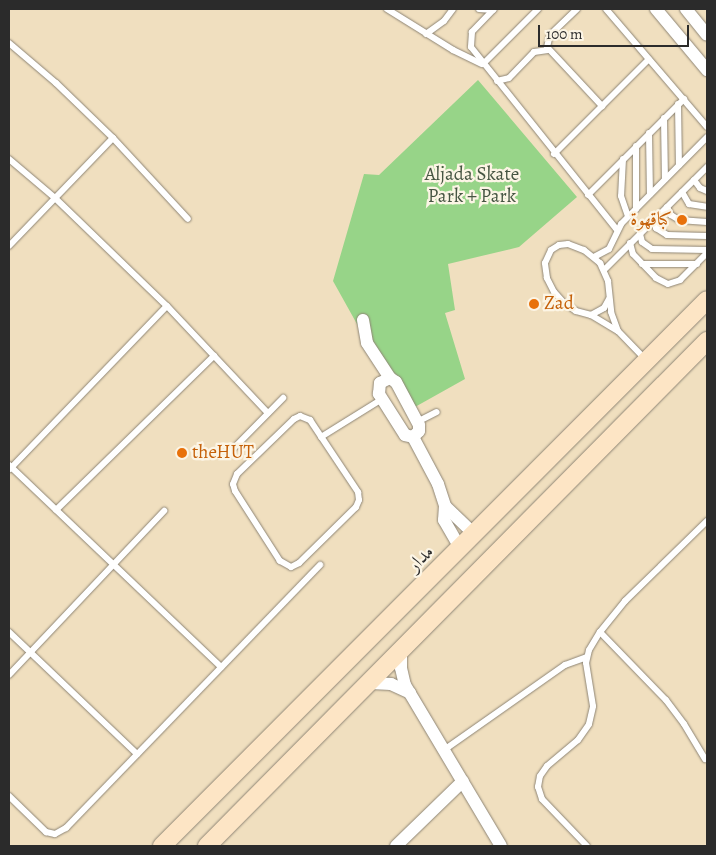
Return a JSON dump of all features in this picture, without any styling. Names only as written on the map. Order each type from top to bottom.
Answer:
[{"type":"street","points":[[656,9],[707,70]]},
{"type":"street","points":[[686,9],[707,35]]},
{"type":"street","name":"مدار","points":[[162,846],[461,549],[707,300]]},
{"type":"street","points":[[363,320],[367,343],[390,378],[396,382],[417,422],[420,431],[413,437]]},
{"type":"street","points":[[207,846],[707,340]]},
{"type":"street","points":[[390,378],[382,380],[378,386],[382,398],[405,435],[413,437],[438,484],[444,506],[444,520],[461,549]]},
{"type":"street","points":[[444,506],[454,513],[474,535]]},
{"type":"street","points":[[401,650],[402,676],[410,693],[501,846]]},
{"type":"street","points":[[371,682],[391,684],[410,693]]},
{"type":"street","points":[[396,846],[463,782]]},
{"type":"lane","points":[[387,9],[463,56],[484,64]]},
{"type":"lane","points":[[426,34],[438,26],[453,9]]},
{"type":"lane","points":[[479,9],[494,9]]},
{"type":"lane","points":[[494,9],[475,28],[470,37],[471,47],[554,154],[617,230]]},
{"type":"lane","points":[[484,64],[538,9]]},
{"type":"lane","points":[[577,9],[548,38],[548,50],[602,106]]},
{"type":"lane","points":[[608,11],[648,58],[681,102],[707,127]]},
{"type":"lane","points":[[9,43],[63,90],[113,138],[188,219]]},
{"type":"lane","points":[[497,81],[509,78],[534,52],[548,50]]},
{"type":"lane","points":[[554,154],[648,58]]},
{"type":"lane","points":[[588,195],[681,102]]},
{"type":"lane","points":[[679,165],[681,102]]},
{"type":"lane","points":[[664,118],[665,179]]},
{"type":"lane","points":[[650,133],[650,194]]},
{"type":"lane","points":[[594,257],[609,249],[617,230],[628,216],[707,137]]},
{"type":"lane","points":[[9,246],[113,138]]},
{"type":"lane","points":[[636,146],[636,209]]},
{"type":"lane","points":[[9,159],[55,198],[167,306],[268,413]]},
{"type":"lane","points":[[623,159],[621,196],[628,216]]},
{"type":"lane","points":[[604,270],[707,167]]},
{"type":"lane","points":[[694,180],[700,188],[707,191]]},
{"type":"lane","points":[[682,192],[688,204],[707,207]]},
{"type":"lane","points":[[667,207],[671,215],[679,220],[707,222]]},
{"type":"lane","points":[[653,220],[656,228],[667,235],[707,236]]},
{"type":"lane","points":[[640,234],[642,242],[652,249],[707,251]]},
{"type":"lane","points":[[630,243],[631,252],[642,264],[656,278],[668,284],[680,280],[707,251]]},
{"type":"lane","points":[[618,331],[612,319],[610,287],[604,270],[594,257],[578,247],[563,244],[551,250],[545,264],[550,285],[558,298],[570,308],[591,315],[618,331],[647,361]]},
{"type":"lane","points":[[642,264],[696,264]]},
{"type":"lane","points":[[591,315],[604,308],[610,299]]},
{"type":"lane","points":[[167,306],[10,467],[221,668]]},
{"type":"lane","points":[[56,510],[214,356]]},
{"type":"lane","points":[[230,452],[283,398]]},
{"type":"lane","points":[[322,437],[382,398]]},
{"type":"lane","points":[[417,422],[437,412]]},
{"type":"lane","points":[[297,417],[307,418],[322,437],[358,492],[358,504],[299,564],[287,566],[280,561],[235,491],[233,481],[297,417]]},
{"type":"lane","points":[[10,672],[164,511]]},
{"type":"lane","points":[[587,846],[545,803],[538,788],[543,771],[578,740],[589,724],[592,706],[587,675],[587,657],[600,632],[625,601],[707,521]]},
{"type":"lane","points":[[9,796],[46,832],[58,833],[66,828],[320,565]]},
{"type":"lane","points":[[9,632],[137,754]]},
{"type":"lane","points":[[600,632],[666,700],[706,759]]},
{"type":"lane","points":[[444,750],[565,665],[587,657]]},
{"type":"green space","name":"Aljada Skate Park + Park","points":[[478,80],[577,197],[519,247],[448,264],[455,310],[445,313],[465,379],[406,412],[333,281],[364,174],[379,175]]},
{"type":"place","name":"كباقهوة","points":[[682,220]]},
{"type":"place","name":"Zad","points":[[534,304]]},
{"type":"place","name":"theHUT","points":[[182,453]]}]
